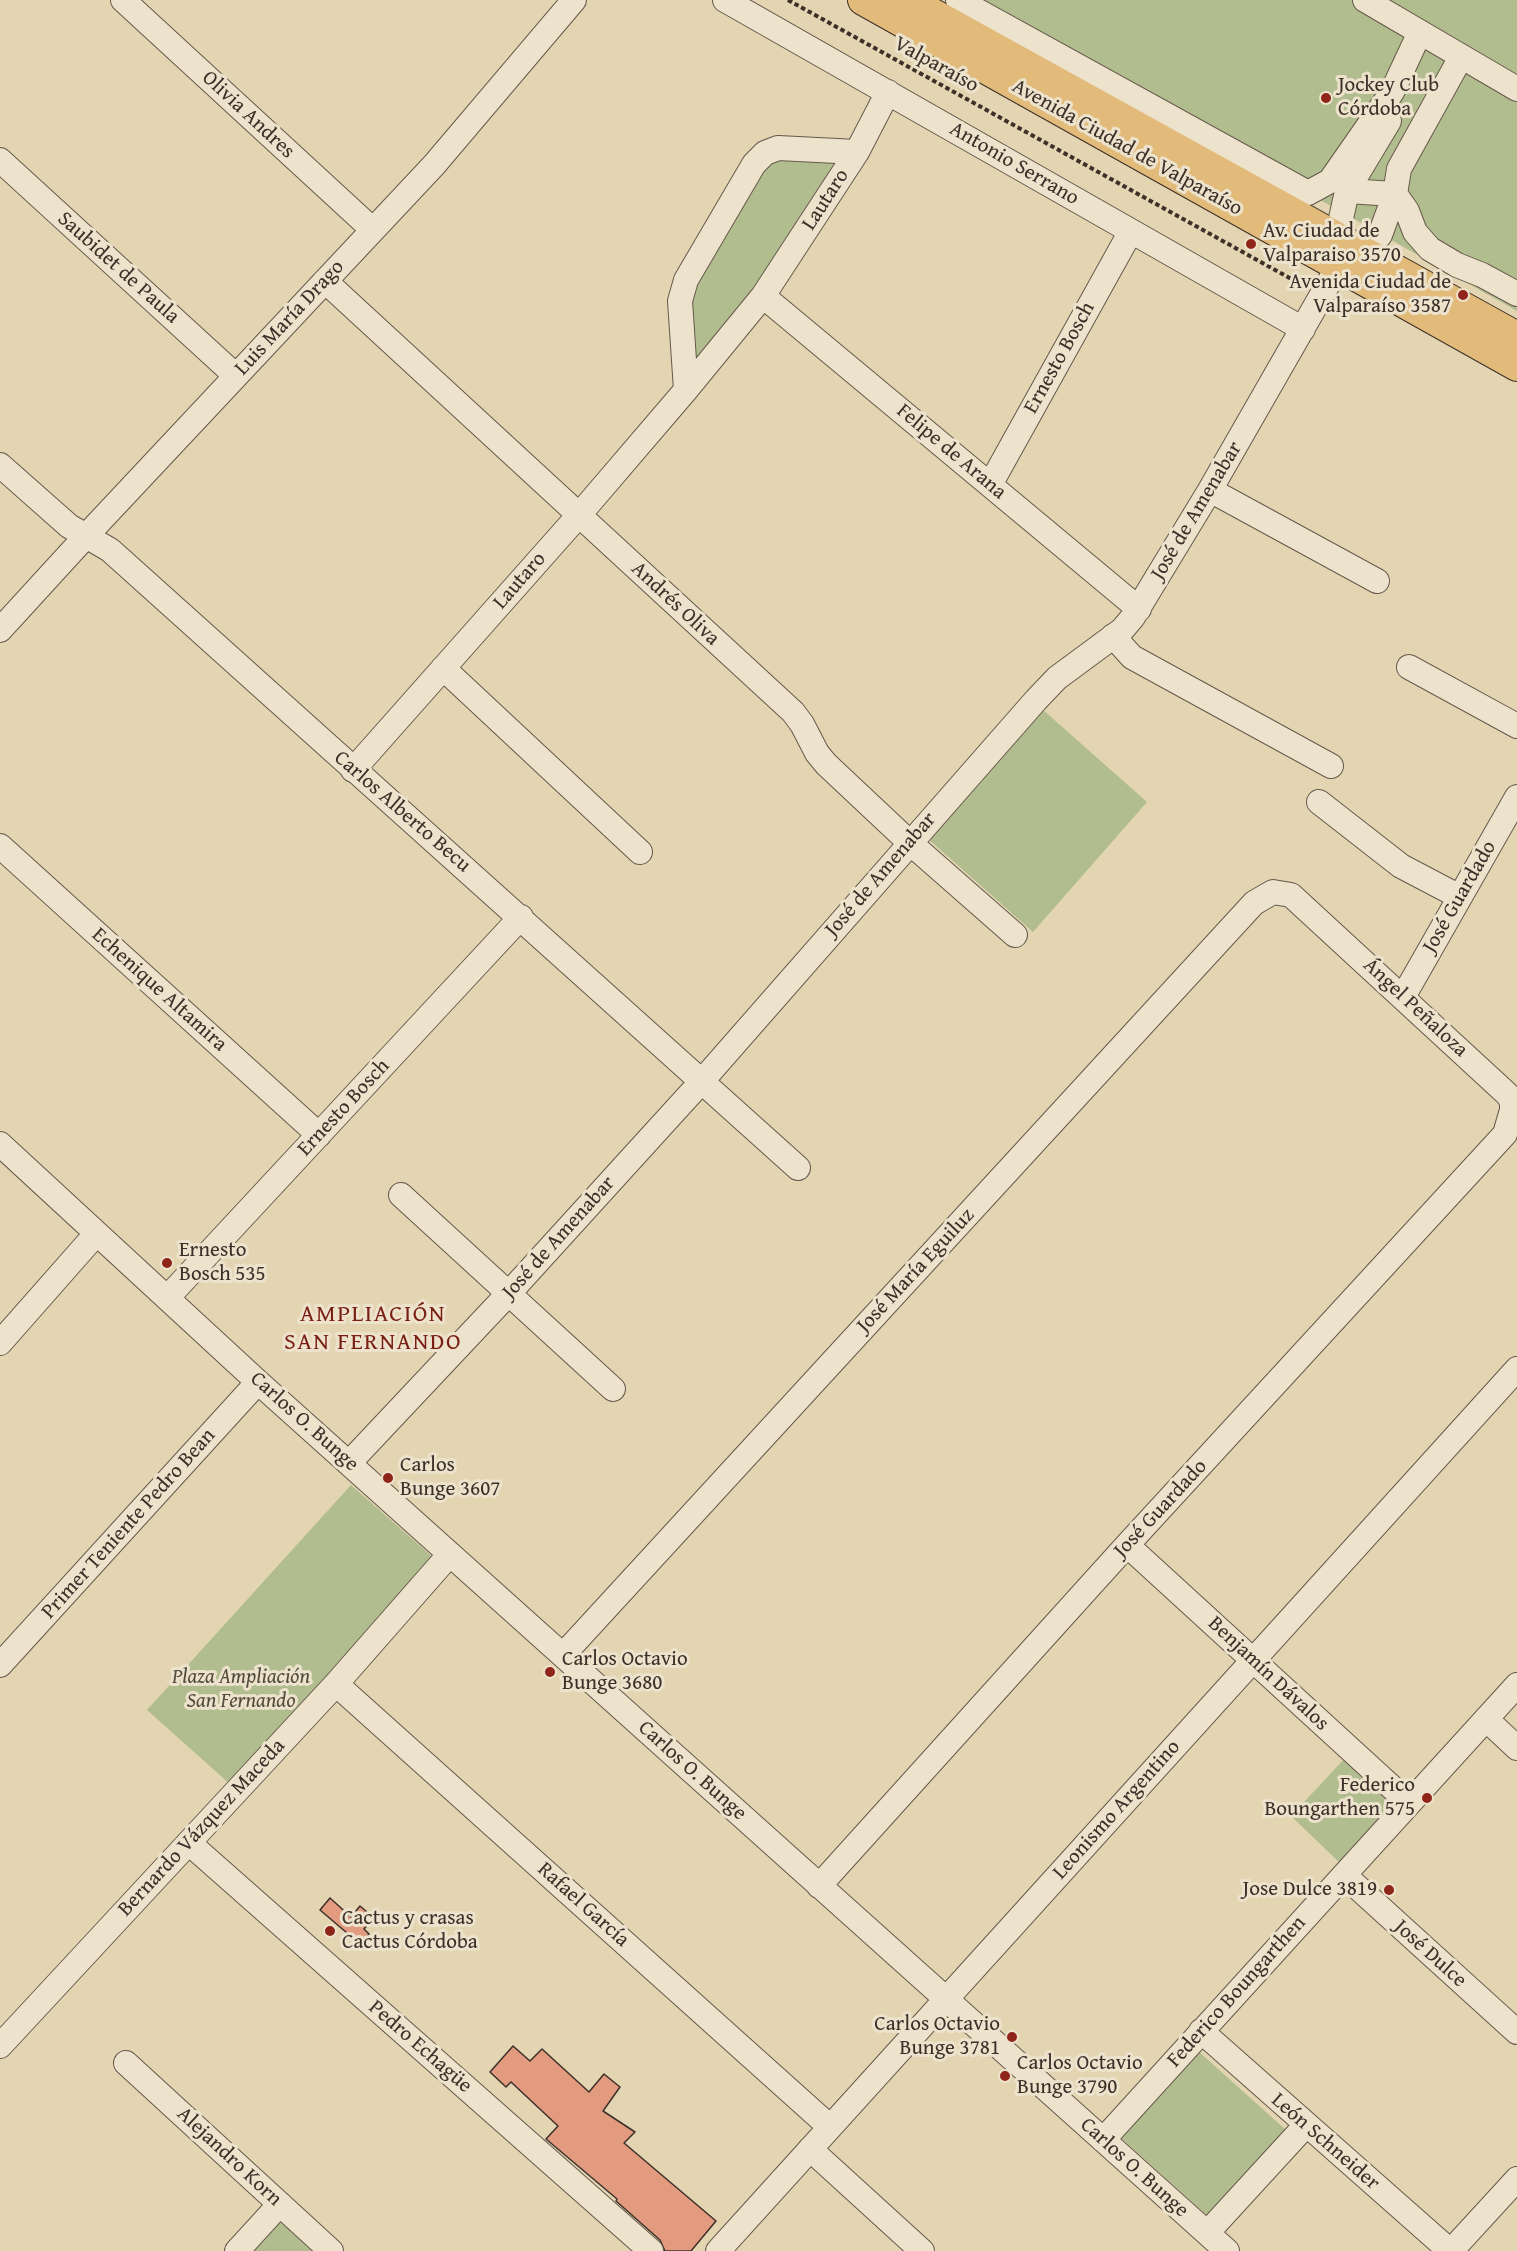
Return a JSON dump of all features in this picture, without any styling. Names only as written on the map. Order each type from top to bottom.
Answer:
[{"type":"main road","name":"Avenida Ciudad de Valparaíso","points":[[863,0],[1517,337]]},
{"type":"main road","name":"Avenida Ciudad de Valparaíso","points":[[908,0],[1348,250],[1517,366]]},
{"type":"street","name":"Olivia Andres","points":[[123,0],[373,230]]},
{"type":"street","name":"Antonio Serrano","points":[[725,0],[1303,328]]},
{"type":"street","points":[[958,0],[1308,193],[1330,180],[1392,92],[1426,35]]},
{"type":"street","points":[[1365,0],[1517,90]]},
{"type":"street","name":"Luis María Drago","points":[[0,630],[434,165],[564,3]]},
{"type":"street","points":[[1426,35],[1371,153],[1347,190],[1348,250],[1380,235],[1395,194],[1399,169],[1461,57]]},
{"type":"street","name":"Lautaro","points":[[353,770],[579,515],[763,296],[857,152],[888,92]]},
{"type":"street","name":"Lautaro","points":[[686,390],[680,301],[686,280],[754,164],[765,153],[778,148],[857,152]]},
{"type":"street","points":[[1371,153],[1399,169]]},
{"type":"street","name":"Saubidet de Paula","points":[[0,160],[236,376]]},
{"type":"street","points":[[1347,190],[1395,194]]},
{"type":"street","points":[[1395,194],[1407,211],[1415,232],[1430,249],[1457,265],[1482,275],[1517,294]]},
{"type":"street","name":"Ernesto Bosch","points":[[990,484],[1131,231]]},
{"type":"street","name":"José de Amenabar","points":[[349,1463],[510,1292],[702,1081],[909,842],[1057,678],[1122,630],[1139,609],[1210,490],[1348,250]]},
{"type":"street","name":"Andrés Oliva","points":[[325,281],[793,712],[826,764],[909,842],[1015,935]]},
{"type":"street","name":"Felipe de Arana","points":[[763,296],[1139,609]]},
{"type":"street","name":"Carlos Alberto Becu","points":[[0,465],[69,526],[110,550],[798,1168]]},
{"type":"street","points":[[1210,490],[1377,581]]},
{"type":"street","points":[[1113,636],[1132,657],[1331,766]]},
{"type":"street","points":[[1409,667],[1517,726]]},
{"type":"street","points":[[443,668],[640,852]]},
{"type":"street","name":"José Guardado","points":[[1403,997],[1517,797]]},
{"type":"street","points":[[1319,802],[1401,866],[1460,897]]},
{"type":"street","name":"Echenique Altamira","points":[[0,846],[319,1135]]},
{"type":"street","name":"Ángel Peñaloza","points":[[1273,892],[1291,895],[1507,1094],[1512,1101],[1511,1140]]},
{"type":"street","name":"José María Eguiluz","points":[[563,1655],[1254,903],[1273,892]]},
{"type":"street","name":"Ernesto Bosch","points":[[166,1298],[521,917]]},
{"type":"street","name":"José Guardado","points":[[819,1886],[1127,1545],[1511,1140]]},
{"type":"street","name":"Carlos O. Bunge","points":[[0,1144],[258,1382],[1227,2251]]},
{"type":"street","points":[[401,1195],[510,1292],[613,1389]]},
{"type":"street","points":[[0,1343],[96,1234]]},
{"type":"street","name":"Leonismo Argentino","points":[[718,2251],[1517,1369]]},
{"type":"street","name":"Primer Teniente Pedro Bean","points":[[0,1665],[258,1382]]},
{"type":"street","name":"Benjamín Dávalos","points":[[1127,1545],[1409,1803]]},
{"type":"street","name":"Bernardo Vázquez Maceda","points":[[0,2046],[336,1684],[450,1554]]},
{"type":"street","name":"Rafael García","points":[[336,1684],[830,2127]]},
{"type":"street","name":"Federico Boungarthen","points":[[1103,2140],[1517,1685]]},
{"type":"street","points":[[1486,1719],[1517,1748]]},
{"type":"street","name":"Pedro Echagüe","points":[[189,1843],[651,2251]]},
{"type":"street","name":"José Dulce","points":[[1344,1875],[1517,2032]]},
{"type":"street","name":"León Schneider","points":[[1201,2031],[1451,2251]]},
{"type":"street","name":"Alejandro Korn","points":[[126,2063],[331,2251]]},
{"type":"street","points":[[1207,2233],[1306,2125]]},
{"type":"street","points":[[810,2149],[922,2251]]},
{"type":"street","points":[[1451,2251],[1517,2179]]},
{"type":"street","points":[[237,2251],[280,2204]]},
{"type":"path","name":"Valparaíso","points":[[788,0],[1322,296]]},
{"type":"green space","name":"Jockey Club Córdoba","points":[[957,0],[1517,0],[1517,311],[1308,193]]},
{"type":"green space","points":[[772,158],[840,162],[695,375],[690,289]]},
{"type":"green space","points":[[1042,709],[1147,802],[1033,932],[927,838]]},
{"type":"green space","name":"Plaza Ampliación San Fernando","points":[[351,1485],[436,1560],[231,1785],[147,1710]]},
{"type":"green space","points":[[1347,1756],[1398,1804],[1341,1864],[1291,1816]]},
{"type":"green space","points":[[1197,2050],[1286,2130],[1209,2217],[1120,2137]]},
{"type":"green space","points":[[287,2222],[320,2251],[251,2251],[276,2223]]},
{"type":"building","points":[[330,1898],[351,1917],[360,1906],[374,1918],[364,1929],[369,1934],[360,1944],[320,1910]]},
{"type":"building","points":[[513,2046],[530,2061],[542,2049],[589,2092],[604,2074],[620,2087],[603,2111],[635,2132],[624,2143],[716,2221],[691,2251],[665,2251],[660,2240],[616,2201],[617,2199],[546,2139],[558,2126],[511,2082],[506,2087],[490,2072]]},
{"type":"place","name":"Jockey Club Córdoba","points":[[1326,98]]},
{"type":"place","name":"Av. Ciudad de Valparaiso 3570","points":[[1251,244]]},
{"type":"place","name":"Avenida Ciudad de Valparaíso 3587","points":[[1463,295]]},
{"type":"place","name":"Ernesto Bosch 535","points":[[167,1263]]},
{"type":"place","name":"Carlos Bunge 3607","points":[[388,1478]]},
{"type":"place","name":"Carlos Octavio Bunge 3680","points":[[550,1672]]},
{"type":"place","name":"Federico Boungarthen 575","points":[[1427,1798]]},
{"type":"place","name":"Jose Dulce 3819","points":[[1389,1890]]},
{"type":"place","name":"Cactus y crasas Cactus Córdoba","points":[[330,1931]]},
{"type":"place","name":"Carlos Octavio Bunge 3781","points":[[1012,2037]]},
{"type":"place","name":"Carlos Octavio Bunge 3790","points":[[1005,2076]]},
{"type":"district","name":"AMPLIACIÓN SAN FERNANDO","points":[[373,1329]]}]
